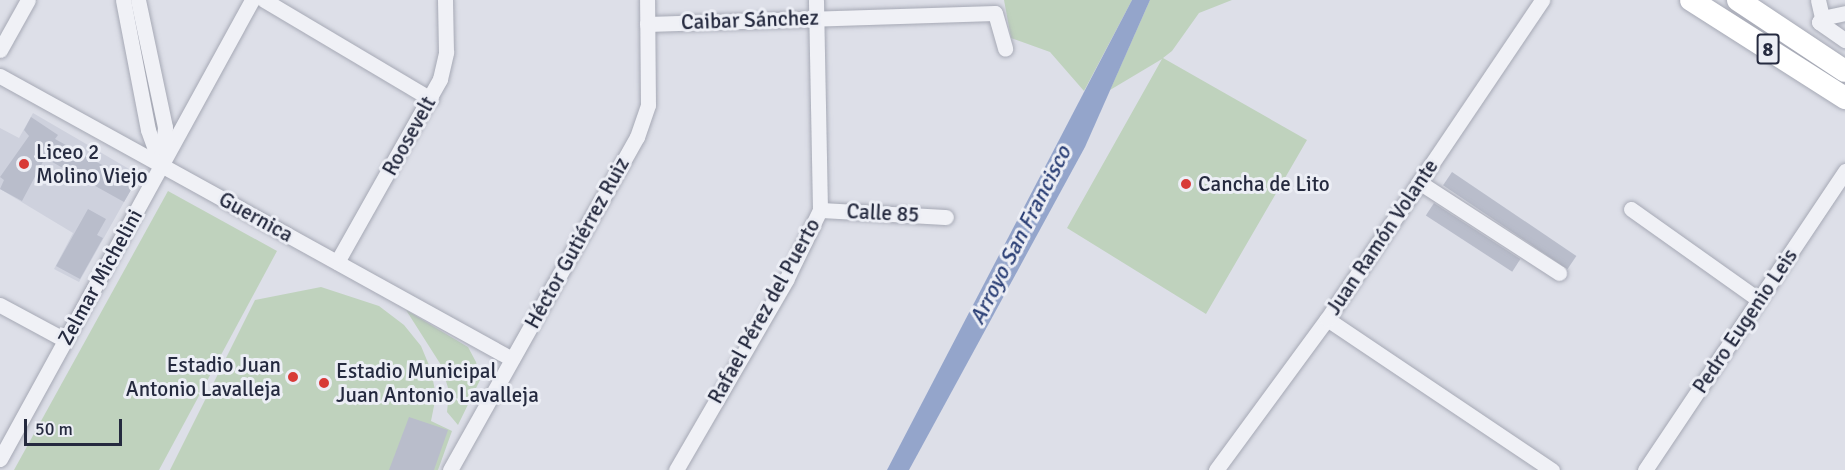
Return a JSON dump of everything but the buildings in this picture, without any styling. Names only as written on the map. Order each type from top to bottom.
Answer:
[{"type":"highway","name":"8","points":[[1691,0],[1845,98]]},
{"type":"highway","name":"8","points":[[1738,0],[1841,60]]},
{"type":"street","points":[[0,50],[28,0]]},
{"type":"street","points":[[123,0],[136,11],[165,127],[161,165]]},
{"type":"street","name":"Zelmar Michelini","points":[[0,459],[252,0]]},
{"type":"street","points":[[264,0],[430,99]]},
{"type":"street","name":"Roosevelt","points":[[338,262],[430,99],[445,66],[445,0]]},
{"type":"street","name":"Héctor Gutiérrez Ruiz","points":[[450,470],[637,137],[648,105],[647,0]]},
{"type":"street","name":"Rafael Pérez del Puerto","points":[[676,470],[786,280],[820,210],[816,0]]},
{"type":"street","name":"Juan Ramón Volante","points":[[1216,470],[1327,319],[1542,0]]},
{"type":"street","points":[[1818,0],[1821,20],[1845,40]]},
{"type":"street","name":"Caibar Sánchez","points":[[647,24],[995,13],[1005,50]]},
{"type":"street","points":[[1821,20],[1845,13]]},
{"type":"street","name":"Guernica","points":[[0,76],[512,358]]},
{"type":"street","name":"Pedro Eugenio Leis","points":[[1645,470],[1845,171]]},
{"type":"street","points":[[1419,182],[1559,273]]},
{"type":"street","points":[[1631,209],[1758,300]]},
{"type":"street","name":"Calle 85","points":[[820,210],[946,217]]},
{"type":"street","points":[[0,305],[65,340]]},
{"type":"street","points":[[1327,319],[1552,470]]},
{"type":"shaded area","points":[[33,113],[136,173],[137,179],[79,282],[54,269],[73,233],[0,189],[0,128],[19,138]]},
{"type":"green space","points":[[1004,0],[1132,0],[1084,91],[1050,52],[1011,38]]},
{"type":"green space","name":"Cancha de Lito","points":[[1150,0],[1232,0],[1199,13],[1172,51],[1163,58],[1307,140],[1206,314],[1067,228],[1162,59],[1110,90]]},
{"type":"green space","points":[[168,191],[277,251],[159,470],[14,470]]},
{"type":"green space","name":"Estadio Municipal Juan Antonio Lavalleja","points":[[321,287],[379,306],[404,325],[421,346],[431,370],[436,396],[431,421],[452,431],[438,470],[170,470],[255,300]]},
{"type":"green space","points":[[406,310],[468,347],[476,362],[480,380],[458,425],[447,412],[449,391],[441,365]]},
{"type":"water","name":"Arroyo San Francisco","points":[[1132,0],[1150,0],[1085,147],[909,470],[887,470]]},
{"type":"place","name":"Liceo 2 Molino Viejo","points":[[24,164]]},
{"type":"place","name":"Cancha de Lito","points":[[1186,184]]},
{"type":"place","name":"Estadio Juan Antonio Lavalleja","points":[[293,377]]},
{"type":"place","name":"Estadio Municipal Juan Antonio Lavalleja","points":[[324,383]]}]
